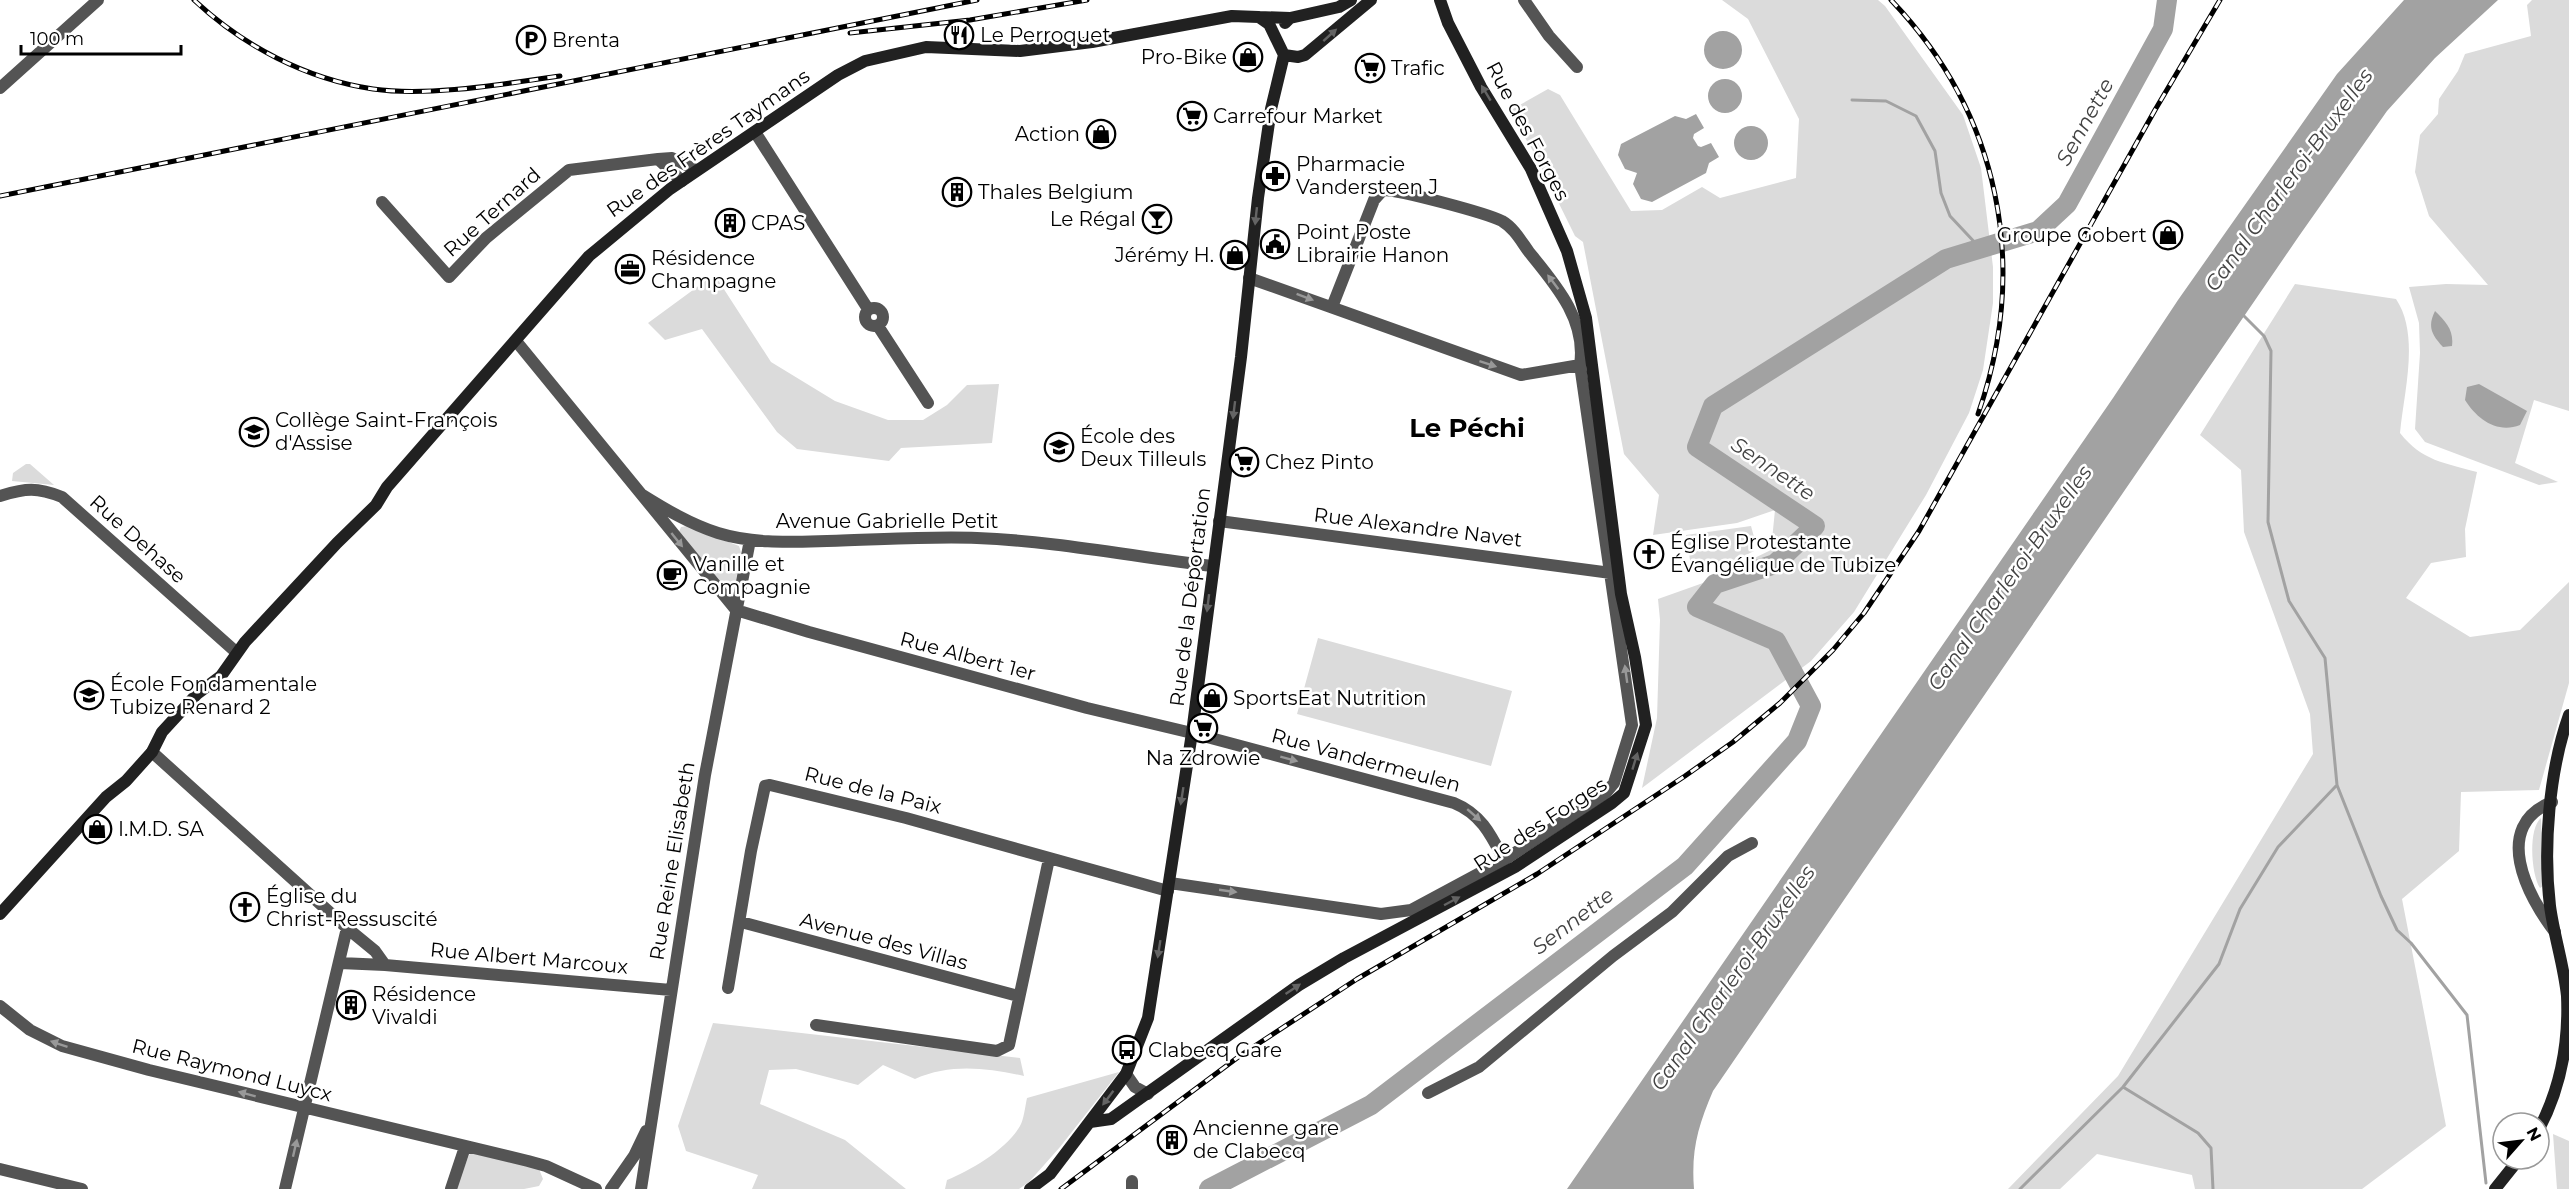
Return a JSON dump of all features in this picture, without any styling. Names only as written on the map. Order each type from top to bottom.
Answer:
[{"type":"main road","points":[[1276,38],[1290,18],[1323,12],[1351,0]]},
{"type":"main road","points":[[1259,17],[1269,24],[1284,55],[1305,56],[1371,0]]},
{"type":"main road","name":"Rue des Forges","points":[[1090,1122],[1111,1119],[1122,1112],[1299,985],[1344,958],[1515,867],[1624,793],[1631,775],[1646,725],[1645,712],[1621,594],[1586,318],[1567,251],[1531,169],[1481,87],[1448,23],[1440,0]]},
{"type":"main road","name":"Rue des Frères Taymans","points":[[0,914],[106,797],[126,781],[152,752],[162,732],[197,694],[220,676],[231,663],[236,652],[375,505],[387,487],[589,256],[696,170],[838,75],[865,61],[926,47],[1020,51],[1092,42],[1232,16],[1290,18]]},
{"type":"main road","name":"Rue de la Déportation","points":[[1126,1074],[1148,1018],[1169,887],[1192,733],[1258,198],[1271,110],[1284,55]]},
{"type":"main road","points":[[2546,1111],[2562,1073],[2567,1040],[2567,997],[2547,872],[2547,837],[2553,783],[2569,716]]},
{"type":"main road","points":[[1030,1189],[1050,1174],[1126,1074]]},
{"type":"main road","points":[[2495,1189],[2509,1171]]},
{"type":"street","points":[[0,88],[98,0]]},
{"type":"street","points":[[1524,0],[1549,36],[1577,67]]},
{"type":"street","points":[[755,132],[868,309],[875,308],[881,311],[883,317],[878,326],[928,403]]},
{"type":"street","name":"Rue Ternard","points":[[382,202],[449,277],[486,238],[569,170],[672,158],[696,170]]},
{"type":"street","points":[[658,159],[682,181]]},
{"type":"street","name":"Rue des Forges","points":[[1169,887],[1381,914],[1411,910],[1504,860],[1605,794],[1614,783],[1632,725],[1580,365],[1578,334],[1574,318],[1558,288],[1512,229],[1502,221],[1389,190],[1378,194],[1374,200],[1332,307]]},
{"type":"street","points":[[1249,278],[1521,375],[1580,365]]},
{"type":"street","points":[[1578,334],[1586,318]]},
{"type":"street","points":[[516,341],[736,610]]},
{"type":"street","name":"Rue Dehase","points":[[0,496],[27,489],[45,490],[62,497],[236,652]]},
{"type":"street","name":"Avenue Gabrielle Petit","points":[[640,494],[680,517],[717,532],[750,540],[784,543],[935,537],[979,538],[1213,566]]},
{"type":"street","name":"Rue Alexandre Navet","points":[[1219,521],[1611,573]]},
{"type":"street","name":"Rue Reine Elisabeth","points":[[641,1189],[705,775],[750,540]]},
{"type":"street","name":"Rue Albert 1er","points":[[736,610],[959,673],[1192,733]]},
{"type":"street","name":"Rue Vandermeulen","points":[[1192,733],[1461,806],[1478,817],[1504,860]]},
{"type":"street","points":[[152,752],[375,951],[385,965]]},
{"type":"street","name":"Rue de la Paix","points":[[728,988],[741,922],[751,851],[765,786],[770,785],[906,818],[1049,859],[1169,887]]},
{"type":"street","points":[[2552,802],[2531,814],[2523,825],[2519,853],[2524,882],[2534,903],[2555,932]]},
{"type":"street","points":[[1428,1092],[1479,1067],[1613,956],[1672,912],[1728,856],[1752,843]]},
{"type":"street","points":[[816,1025],[998,1051],[1010,1045],[1018,996],[1049,859]]},
{"type":"street","points":[[1400,928],[1411,910]]},
{"type":"street","name":"Avenue des Villas","points":[[741,922],[1018,996]]},
{"type":"street","points":[[285,1189],[347,928]]},
{"type":"street","name":"Rue Albert Marcoux","points":[[340,963],[670,990]]},
{"type":"street","name":"Rue Raymond Luycx","points":[[0,1006],[30,1030],[62,1046],[149,1070],[546,1166],[596,1189]]},
{"type":"street","points":[[1126,1074],[1135,1087],[1148,1094]]},
{"type":"street","name":"Rue Reine Elisabeth","points":[[611,1189],[634,1156],[652,1119]]},
{"type":"street","points":[[451,1189],[465,1147]]},
{"type":"street","points":[[0,1169],[82,1189]]},
{"type":"shaded area","points":[[1722,0],[1878,0],[1885,6],[1963,115],[1981,168],[1993,267],[1993,303],[1983,370],[1969,413],[1926,495],[1854,612],[1811,661],[1642,788],[1657,718],[1660,620],[1658,599],[1703,583],[1771,550],[1775,510],[1737,523],[1653,535],[1659,495],[1624,454],[1583,242],[1575,236],[1533,151],[1509,111],[1548,89],[1560,95],[1631,211],[1662,210],[1702,187],[1720,198],[1796,178],[1799,119],[1748,19]]},
{"type":"shaded area","points":[[2532,0],[2569,0],[2569,411],[2534,400],[2515,463],[2558,482],[2539,485],[2425,442],[2415,429],[2420,353],[2419,323],[2409,287],[2446,284],[2488,285],[2429,216],[2415,172],[2420,135],[2438,114],[2439,99],[2458,71],[2465,54],[2531,36],[2527,5]]},
{"type":"shaded area","points":[[708,279],[718,280],[771,362],[835,401],[888,420],[923,420],[947,405],[967,385],[999,384],[992,443],[901,448],[889,461],[797,449],[777,432],[702,329],[665,340],[648,323]]},
{"type":"shaded area","points":[[2295,284],[2396,299],[2403,313],[2409,346],[2400,433],[2417,450],[2435,460],[2477,472],[2465,529],[2466,557],[2431,563],[2406,598],[2470,637],[2520,630],[2569,582],[2569,683],[2539,790],[2461,792],[2459,851],[2402,899],[2446,1126],[2362,1189],[2195,1189],[2192,1175],[2097,1154],[2060,1189],[2008,1189],[2118,1076],[2313,754],[2310,714],[2244,532],[2241,470],[2200,435]]},
{"type":"shaded area","points":[[26,464],[30,464],[54,485],[12,481],[13,473]]},
{"type":"shaded area","points":[[687,526],[739,546],[741,552],[735,586],[725,589],[679,532],[681,527]]},
{"type":"shaded area","points":[[1751,526],[1754,551],[1738,559],[1691,566],[1686,535]]},
{"type":"shaded area","points":[[1318,638],[1512,691],[1491,766],[1297,714]]},
{"type":"shaded area","points":[[2541,818],[2543,886],[2540,888],[2532,852],[2534,832]]},
{"type":"shaded area","points":[[713,1023],[1020,1058],[1024,1076],[969,1068],[942,1071],[915,1079],[883,1065],[858,1085],[796,1069],[769,1070],[760,1104],[845,1140],[906,1189],[752,1189],[758,1175],[686,1151],[678,1126]]},
{"type":"shaded area","points":[[1119,1072],[1060,1147],[1029,1182],[1019,1189],[945,1189],[947,1180],[987,1158],[1014,1135],[1021,1123],[1027,1098]]},
{"type":"shaded area","points":[[2553,1134],[2569,1141],[2569,1189],[2557,1189]]},
{"type":"shaded area","points":[[472,1153],[539,1169],[543,1179],[539,1186],[524,1189],[456,1189],[469,1155]]},
{"type":"water","name":"Canal Charleroi-Bruxelles","points":[[2404,0],[2498,0],[2435,58],[2387,111],[1713,1091],[1697,1139],[1694,1189],[1567,1189],[2113,398],[2178,300],[2337,74]]},
{"type":"water","points":[[1723,31],[1737,36],[1742,50],[1737,64],[1723,69],[1709,64],[1704,50],[1709,36]]},
{"type":"water","points":[[1725,79],[1737,84],[1742,96],[1737,108],[1725,113],[1713,108],[1708,96],[1713,84]]},
{"type":"water","points":[[1696,114],[1704,128],[1694,134],[1693,138],[1701,147],[1711,143],[1719,157],[1709,163],[1706,173],[1652,202],[1641,199],[1633,184],[1637,173],[1625,169],[1618,155],[1621,144],[1675,116],[1686,119]]},
{"type":"water","points":[[1751,126],[1763,131],[1768,143],[1763,155],[1751,160],[1739,155],[1734,143],[1739,131]]},
{"type":"water","points":[[2435,311],[2450,331],[2452,346],[2443,347],[2434,335],[2431,322]]},
{"type":"water","points":[[2479,384],[2527,411],[2520,425],[2503,428],[2488,423],[2475,413],[2465,400],[2467,387]]},
{"type":"waterway","name":"Sennette","points":[[1209,1189],[1371,1105],[1685,866],[1797,741],[1811,706],[1776,641],[1697,607],[1715,584],[1775,564],[1815,526],[1697,447],[1713,406],[1946,259],[2038,231],[2067,204],[2163,29],[2167,0]]},
{"type":"waterway","points":[[1852,100],[1886,101],[1916,116],[1935,151],[1941,193],[1950,216],[1980,248]]},
{"type":"waterway","points":[[2242,314],[2264,336],[2271,351],[2268,522],[2289,601],[2325,658],[2337,785],[2397,930],[2411,943],[2467,1015],[2486,1183]]},
{"type":"waterway","points":[[2020,1189],[2123,1087],[2219,964],[2240,909],[2278,847],[2336,786]]},
{"type":"waterway","points":[[2123,1087],[2198,1133],[2211,1148],[2213,1189]]},
{"type":"railway","points":[[194,0],[213,17],[255,46],[300,69],[348,84],[395,91],[442,91],[560,76]]},
{"type":"railway","points":[[0,196],[977,0]]},
{"type":"railway","points":[[850,33],[970,20],[1087,0]]},
{"type":"railway","points":[[1891,0],[1928,44],[1958,92],[1980,142],[1995,194],[2002,248],[2002,303],[1994,358],[1978,414]]},
{"type":"railway","points":[[1061,1189],[1241,1055],[1357,979],[1537,874],[1685,776],[1733,742],[1780,703],[1833,650],[1864,613],[1919,531],[2155,110],[2220,0]]},
{"type":"place","name":"Le Perroquet","points":[[959,35]]},
{"type":"place","name":"Brenta","points":[[531,40]]},
{"type":"place","name":"Pro-Bike","points":[[1248,57]]},
{"type":"place","name":"Trafic","points":[[1370,68]]},
{"type":"place","name":"Carrefour Market","points":[[1192,116]]},
{"type":"place","name":"Action","points":[[1101,134]]},
{"type":"place","name":"Pharmacie Vandersteen J","points":[[1275,176]]},
{"type":"place","name":"Thales Belgium","points":[[957,192]]},
{"type":"place","name":"Le Régal","points":[[1157,219]]},
{"type":"place","name":"CPAS","points":[[730,223]]},
{"type":"place","name":"Groupe Gobert","points":[[2168,235]]},
{"type":"place","name":"Point Poste Librairie Hanon","points":[[1275,244]]},
{"type":"place","name":"Jérémy H.","points":[[1235,255]]},
{"type":"place","name":"Résidence Champagne","points":[[630,269]]},
{"type":"place","name":"Collège Saint-François d'Assise","points":[[254,432]]},
{"type":"place","name":"École des Deux Tilleuls","points":[[1059,447]]},
{"type":"place","name":"Chez Pinto","points":[[1244,462]]},
{"type":"place","name":"Église Protestante Évangélique de Tubize","points":[[1649,554]]},
{"type":"place","name":"Vanille et Compagnie","points":[[672,575]]},
{"type":"place","name":"École Fondamentale Tubize Renard 2","points":[[89,695]]},
{"type":"place","name":"SportsEat Nutrition","points":[[1212,698]]},
{"type":"place","name":"Na Zdrowie","points":[[1203,728]]},
{"type":"place","name":"I.M.D. SA","points":[[97,829]]},
{"type":"place","name":"Église du Christ-Ressuscité","points":[[245,907]]},
{"type":"place","name":"Résidence Vivaldi","points":[[351,1005]]},
{"type":"place","name":"Clabecq Gare","points":[[1127,1050]]},
{"type":"place","name":"Ancienne gare de Clabecq","points":[[1172,1140]]},
{"type":"district","name":"Le Péchi","points":[[1467,428]]}]
